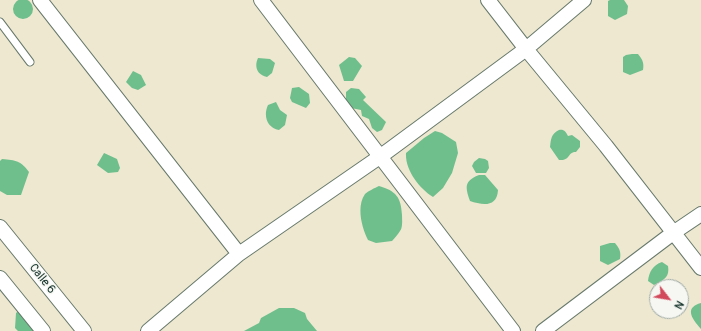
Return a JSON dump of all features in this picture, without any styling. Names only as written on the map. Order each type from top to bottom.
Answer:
[{"type":"street","points":[[40,0],[240,254]]},
{"type":"street","points":[[261,0],[513,331]]},
{"type":"street","points":[[488,0],[526,49],[606,146],[701,268]]},
{"type":"street","points":[[148,331],[240,254],[380,156],[526,49],[584,0]]},
{"type":"street","points":[[542,331],[673,233],[701,214]]},
{"type":"street","name":"Calle 6","points":[[0,227],[84,331]]},
{"type":"street","points":[[0,278],[43,331]]},
{"type":"lane","points":[[0,22],[30,62]]},
{"type":"green space","points":[[23,-1],[30,2],[33,9],[30,16],[23,19],[16,16],[13,9],[16,2]]},
{"type":"green space","points":[[624,0],[628,6],[627,14],[615,20],[608,16],[608,1]]},
{"type":"green space","points":[[638,54],[641,58],[643,62],[643,70],[630,75],[623,72],[623,57]]},
{"type":"green space","points":[[349,57],[355,58],[362,66],[353,81],[344,81],[339,65]]},
{"type":"green space","points":[[258,58],[270,59],[275,63],[272,73],[267,77],[257,70],[256,64]]},
{"type":"green space","points":[[133,71],[141,75],[146,85],[138,90],[132,88],[126,82]]},
{"type":"green space","points":[[299,87],[309,94],[310,103],[306,108],[292,102],[290,98],[292,88]]},
{"type":"green space","points":[[351,88],[359,89],[366,97],[363,100],[386,122],[382,130],[377,132],[372,128],[369,119],[362,116],[361,110],[351,108],[346,101],[346,92]]},
{"type":"green space","points":[[276,102],[280,110],[287,115],[285,125],[279,130],[275,129],[269,124],[266,117],[268,105]]},
{"type":"green space","points":[[559,130],[564,130],[568,136],[572,135],[580,141],[580,147],[576,152],[571,153],[563,160],[559,160],[550,147],[553,135]]},
{"type":"green space","points":[[435,131],[442,133],[456,142],[458,153],[452,173],[443,188],[433,197],[418,184],[410,172],[406,159],[406,153]]},
{"type":"green space","points":[[104,153],[117,159],[120,168],[118,172],[108,173],[97,165]]},
{"type":"green space","points":[[479,158],[488,161],[489,168],[486,173],[476,173],[472,166]]},
{"type":"green space","points":[[2,159],[18,162],[29,172],[21,195],[7,195],[0,191],[0,161]]},
{"type":"green space","points":[[479,175],[485,175],[498,190],[495,200],[488,204],[479,204],[470,201],[467,192],[468,182]]},
{"type":"green space","points":[[379,186],[390,190],[399,199],[402,223],[401,229],[392,241],[376,243],[368,240],[362,224],[360,211],[362,199],[365,194]]},
{"type":"green space","points":[[615,243],[617,245],[620,251],[620,259],[608,265],[600,261],[600,246]]},
{"type":"green space","points":[[662,262],[668,266],[667,276],[664,279],[649,279],[649,282],[648,281],[649,275],[652,269]]},
{"type":"green space","points":[[701,303],[701,329],[695,322],[691,311],[692,308]]},
{"type":"green space","points":[[279,308],[294,308],[305,313],[307,319],[317,331],[244,331],[259,323],[261,318]]},
{"type":"green space","points":[[21,309],[36,331],[18,331],[15,328],[16,313]]}]
